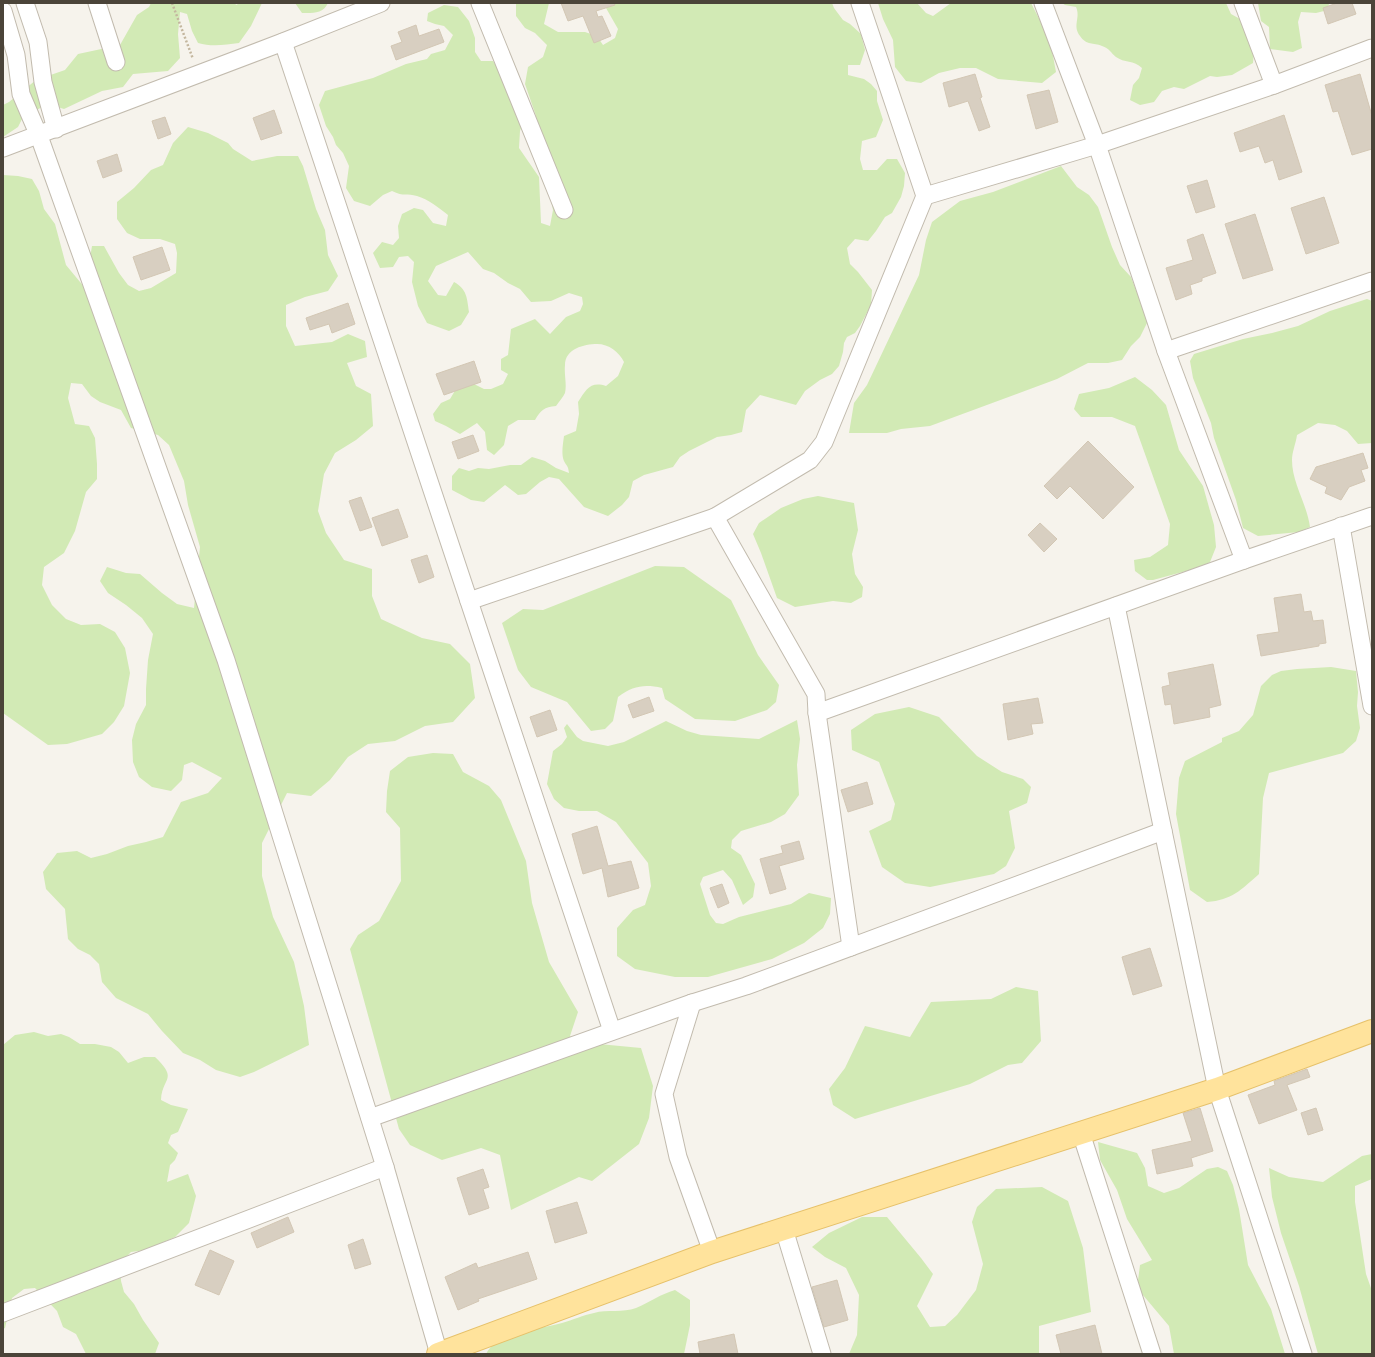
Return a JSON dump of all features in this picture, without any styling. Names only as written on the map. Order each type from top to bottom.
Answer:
[{"type":"main road","points":[[438,1354],[712,1252],[1217,1089],[1371,1034]]},
{"type":"street","points":[[25,3],[38,42],[43,82],[56,129]]},
{"type":"street","points":[[97,3],[116,62]]},
{"type":"street","points":[[3,148],[39,136],[199,75],[381,3]]},
{"type":"street","points":[[480,3],[564,210]]},
{"type":"street","points":[[469,602],[715,517],[810,460],[824,442],[926,196],[860,3]]},
{"type":"street","points":[[1043,3],[1097,145],[1166,351],[1244,560]]},
{"type":"street","points":[[1243,3],[1274,85]]},
{"type":"street","points":[[3,11],[16,54],[21,94],[39,136],[226,660],[385,1167],[438,1354]]},
{"type":"street","points":[[283,42],[612,1031]]},
{"type":"street","points":[[926,196],[1097,145],[1274,85],[1372,48]]},
{"type":"street","points":[[1166,351],[1372,281]]},
{"type":"street","points":[[817,713],[1244,560],[1372,516]]},
{"type":"street","points":[[715,517],[816,694],[817,713],[851,947]]},
{"type":"street","points":[[1341,526],[1372,706]]},
{"type":"street","points":[[1116,606],[1217,1089],[1303,1354]]},
{"type":"street","points":[[370,1118],[612,1031],[746,986],[1163,831]]},
{"type":"street","points":[[692,1003],[664,1094],[678,1157],[712,1252]]},
{"type":"street","points":[[1081,1133],[1152,1354]]},
{"type":"street","points":[[3,1313],[385,1167]]},
{"type":"street","points":[[784,1229],[822,1354]]},
{"type":"path","points":[[172,3],[199,75]]},
{"type":"green space","points":[[151,3],[235,3],[236,5],[240,3],[262,3],[251,26],[239,43],[213,45],[198,43],[192,31],[187,14],[180,12],[178,34],[180,58],[168,71],[133,74],[123,87],[102,91],[64,109],[48,104],[23,117],[18,127],[3,137],[3,105],[9,102],[36,80],[65,70],[78,54],[120,45],[137,15],[149,7]]},
{"type":"green space","points":[[295,3],[328,3],[326,7],[320,11],[314,13],[302,13]]},
{"type":"green space","points":[[516,3],[549,3],[544,24],[558,32],[585,32],[597,36],[603,45],[615,38],[618,29],[606,8],[599,3],[832,3],[843,20],[861,34],[865,50],[860,65],[848,65],[848,75],[864,79],[877,91],[877,101],[883,120],[876,137],[862,141],[860,159],[863,170],[877,170],[887,159],[897,159],[905,173],[901,197],[892,213],[885,217],[868,241],[855,239],[847,248],[850,264],[872,290],[871,305],[855,333],[847,337],[844,343],[839,366],[832,374],[820,380],[805,391],[796,405],[760,395],[746,410],[742,432],[717,437],[680,457],[673,467],[644,475],[633,481],[629,497],[622,505],[608,516],[584,507],[559,479],[549,477],[540,482],[526,494],[518,495],[505,485],[484,502],[471,500],[452,490],[452,476],[459,468],[469,471],[478,468],[489,469],[510,465],[521,465],[532,457],[545,461],[556,468],[569,473],[568,467],[563,458],[563,442],[564,436],[576,431],[579,414],[578,402],[592,386],[606,386],[618,376],[624,362],[613,349],[606,345],[587,345],[576,348],[568,355],[566,360],[566,390],[560,401],[556,406],[548,407],[543,410],[535,420],[518,420],[508,426],[504,445],[494,455],[487,450],[485,432],[477,423],[460,434],[435,421],[433,414],[441,403],[450,399],[459,384],[470,382],[484,389],[491,389],[503,384],[508,374],[501,370],[501,359],[508,355],[511,329],[535,319],[550,334],[566,317],[580,311],[583,304],[582,297],[569,293],[551,301],[531,302],[520,289],[494,273],[483,269],[468,252],[436,266],[428,281],[438,295],[446,296],[454,282],[462,288],[466,294],[469,312],[461,325],[449,331],[427,323],[418,306],[412,282],[414,262],[408,256],[399,257],[393,267],[380,268],[373,253],[382,242],[393,245],[399,238],[398,226],[402,214],[414,208],[423,210],[433,223],[446,226],[448,215],[421,197],[400,194],[392,191],[383,195],[370,206],[354,201],[346,188],[349,166],[343,153],[336,145],[326,126],[319,105],[325,91],[373,78],[406,64],[427,59],[431,54],[445,50],[453,35],[444,26],[427,21],[428,13],[444,5],[458,7],[469,21],[475,38],[475,52],[481,61],[493,61],[506,80],[525,116],[520,131],[519,148],[539,177],[541,223],[550,226],[553,210],[548,185],[558,170],[546,154],[538,129],[536,116],[525,84],[528,67],[543,57],[547,45],[535,33],[525,28],[516,16]]},
{"type":"green space","points":[[878,3],[917,3],[926,13],[933,16],[951,3],[1031,3],[1050,40],[1056,72],[1042,83],[998,79],[976,68],[960,68],[939,73],[921,83],[906,81],[895,67],[893,40],[883,19]]},
{"type":"green space","points":[[1062,3],[1226,3],[1231,14],[1240,19],[1251,37],[1254,51],[1253,63],[1232,75],[1217,77],[1210,76],[1184,89],[1174,87],[1162,91],[1154,102],[1140,105],[1130,100],[1133,85],[1139,78],[1142,68],[1139,65],[1119,59],[1104,47],[1085,41],[1078,32],[1078,15],[1076,7]]},
{"type":"green space","points":[[1258,3],[1329,3],[1328,10],[1316,13],[1301,12],[1298,22],[1302,48],[1293,52],[1270,49],[1269,27],[1261,21]]},
{"type":"green space","points":[[188,127],[208,133],[228,143],[233,149],[252,161],[277,156],[298,156],[303,166],[316,209],[325,230],[328,255],[338,276],[328,291],[305,297],[286,305],[286,326],[295,346],[332,342],[348,334],[365,341],[367,357],[347,363],[356,386],[371,394],[373,426],[356,440],[335,453],[324,474],[318,511],[326,533],[344,560],[372,569],[372,596],[381,619],[422,638],[450,644],[470,664],[475,698],[453,722],[425,726],[395,741],[368,744],[348,757],[330,780],[311,796],[287,793],[262,843],[262,876],[273,917],[294,962],[304,1006],[309,1045],[254,1072],[240,1077],[216,1070],[200,1060],[183,1053],[148,1014],[116,998],[102,982],[99,964],[90,955],[78,949],[68,939],[65,909],[46,889],[43,872],[57,853],[77,851],[91,858],[163,837],[181,802],[208,793],[222,778],[192,762],[184,765],[182,780],[171,791],[152,787],[139,777],[133,762],[132,740],[136,724],[146,705],[148,660],[153,634],[142,618],[108,593],[100,581],[107,567],[126,573],[140,574],[177,604],[194,608],[200,547],[188,505],[184,481],[169,445],[158,435],[131,428],[121,410],[100,402],[91,396],[82,384],[71,383],[68,398],[75,424],[89,426],[95,438],[97,479],[86,492],[75,531],[64,553],[44,567],[42,585],[52,605],[66,619],[81,625],[100,624],[115,632],[125,648],[130,673],[124,706],[114,722],[102,734],[67,744],[48,745],[3,713],[3,175],[32,179],[39,191],[44,209],[55,224],[66,265],[85,288],[92,246],[104,246],[119,273],[128,285],[139,291],[151,288],[176,273],[177,253],[175,244],[160,239],[140,239],[127,233],[117,219],[117,202],[134,188],[151,170],[163,165],[173,143]]},
{"type":"green space","points":[[1061,166],[1077,187],[1089,195],[1098,207],[1120,265],[1131,277],[1142,306],[1149,319],[1140,337],[1131,346],[1122,360],[1108,363],[1088,363],[1057,379],[930,426],[901,429],[887,433],[849,433],[854,403],[867,385],[919,275],[926,240],[932,222],[960,201],[993,192]]},
{"type":"green space","points":[[1367,299],[1372,301],[1372,443],[1358,444],[1347,431],[1335,425],[1318,423],[1297,435],[1292,457],[1294,477],[1306,510],[1310,527],[1299,532],[1258,536],[1243,528],[1236,500],[1214,438],[1211,423],[1193,378],[1190,361],[1194,354],[1243,339],[1298,326],[1330,311]]},
{"type":"green space","points":[[1135,377],[1152,390],[1166,405],[1179,450],[1203,486],[1214,525],[1216,547],[1210,562],[1201,567],[1153,580],[1147,580],[1135,571],[1134,560],[1150,557],[1168,545],[1170,524],[1135,426],[1112,417],[1081,417],[1074,409],[1079,394],[1109,388]]},
{"type":"green space","points":[[818,496],[854,503],[858,530],[852,554],[855,574],[863,587],[862,597],[851,603],[833,601],[795,607],[777,598],[753,534],[759,523],[781,508],[803,499]]},
{"type":"green space","points":[[655,566],[684,567],[731,600],[758,655],[779,685],[776,702],[767,710],[735,721],[695,719],[665,699],[662,688],[644,686],[629,690],[618,697],[613,721],[605,729],[591,731],[567,702],[531,687],[518,670],[502,623],[523,609],[543,610]]},
{"type":"green space","points":[[1331,667],[1356,671],[1358,692],[1357,706],[1360,728],[1356,741],[1343,753],[1269,773],[1263,798],[1259,874],[1236,893],[1223,899],[1207,902],[1190,890],[1176,814],[1179,778],[1185,761],[1222,742],[1222,738],[1239,731],[1253,715],[1261,686],[1272,675],[1281,671]]},
{"type":"green space","points":[[909,707],[939,717],[977,756],[1002,772],[1023,779],[1031,787],[1027,803],[1009,811],[1015,848],[1006,866],[994,874],[930,887],[905,883],[882,867],[869,831],[891,820],[895,804],[879,762],[852,750],[851,730],[875,714]]},
{"type":"green space","points":[[797,720],[800,739],[797,765],[799,795],[785,814],[771,822],[741,831],[732,840],[731,848],[741,855],[755,884],[753,897],[743,905],[732,880],[723,870],[703,877],[700,884],[710,915],[716,923],[723,924],[739,917],[791,904],[809,893],[831,898],[830,914],[823,928],[804,943],[772,959],[708,977],[675,977],[635,969],[617,956],[617,928],[633,910],[645,905],[651,886],[648,863],[616,822],[597,811],[579,811],[564,808],[554,799],[547,784],[553,751],[562,744],[567,737],[564,728],[567,724],[577,737],[583,741],[608,746],[624,742],[666,721],[687,731],[701,735],[759,739]]},
{"type":"green space","points":[[433,753],[453,754],[463,772],[489,786],[501,800],[526,861],[532,903],[549,962],[578,1012],[570,1036],[578,1042],[641,1048],[653,1086],[649,1118],[639,1144],[592,1181],[579,1177],[511,1210],[500,1155],[481,1148],[442,1160],[410,1145],[399,1129],[350,949],[358,935],[379,921],[401,881],[400,828],[386,812],[390,771],[408,757]]},
{"type":"green space","points":[[1016,987],[1038,991],[1041,1041],[1022,1063],[1008,1065],[970,1084],[855,1119],[833,1105],[829,1089],[845,1068],[865,1026],[910,1037],[931,1002],[991,999]]},
{"type":"green space","points":[[34,1032],[48,1036],[61,1034],[80,1044],[95,1044],[111,1047],[119,1052],[128,1063],[144,1057],[155,1057],[166,1070],[168,1075],[161,1100],[171,1105],[188,1109],[178,1132],[171,1135],[168,1143],[178,1153],[175,1160],[170,1165],[167,1182],[188,1174],[196,1196],[189,1223],[175,1237],[153,1249],[131,1252],[120,1263],[121,1281],[124,1292],[134,1304],[159,1343],[155,1354],[86,1354],[76,1334],[63,1327],[57,1311],[35,1288],[24,1289],[12,1298],[5,1328],[3,1329],[3,1045],[15,1035]]},
{"type":"green space","points":[[1098,1142],[1137,1153],[1145,1168],[1148,1186],[1164,1193],[1179,1188],[1207,1169],[1218,1167],[1227,1171],[1233,1185],[1239,1209],[1248,1265],[1271,1309],[1285,1354],[1174,1354],[1169,1326],[1137,1288],[1140,1265],[1152,1260],[1127,1219],[1117,1190],[1100,1160]]},
{"type":"green space","points":[[1372,1154],[1372,1179],[1355,1186],[1355,1202],[1366,1274],[1372,1291],[1372,1354],[1318,1354],[1299,1286],[1281,1233],[1272,1197],[1269,1168],[1289,1177],[1323,1182],[1362,1156]]},
{"type":"green space","points":[[1042,1187],[1068,1201],[1083,1248],[1091,1312],[1039,1326],[1039,1354],[849,1354],[857,1335],[859,1295],[846,1268],[825,1257],[812,1247],[829,1233],[862,1217],[887,1217],[933,1274],[917,1306],[930,1327],[945,1326],[957,1315],[976,1290],[983,1264],[972,1222],[977,1207],[996,1189]]},
{"type":"green space","points":[[675,1290],[690,1300],[690,1325],[684,1354],[486,1354],[492,1346],[509,1335],[562,1323],[599,1312],[620,1311],[636,1308]]},
{"type":"building","points":[[561,3],[614,3],[615,5],[596,11],[598,17],[602,16],[611,36],[594,43],[583,16],[568,21]]},
{"type":"building","points":[[1337,3],[1352,3],[1356,14],[1328,24],[1323,8]]},
{"type":"building","points":[[416,25],[419,36],[439,29],[444,42],[396,60],[391,46],[402,42],[398,32]]},
{"type":"building","points":[[975,74],[982,97],[980,98],[990,127],[979,131],[968,101],[949,107],[943,83]]},
{"type":"building","points":[[1360,74],[1372,116],[1372,149],[1352,155],[1338,111],[1333,112],[1325,85]]},
{"type":"building","points":[[1049,90],[1058,122],[1036,129],[1027,95]]},
{"type":"building","points":[[274,110],[282,133],[261,140],[253,118]]},
{"type":"building","points":[[1284,115],[1302,172],[1279,180],[1273,160],[1265,163],[1259,146],[1240,152],[1234,133]]},
{"type":"building","points":[[165,117],[171,134],[158,139],[152,121]]},
{"type":"building","points":[[117,154],[122,171],[103,178],[97,161]]},
{"type":"building","points":[[1207,180],[1215,207],[1196,213],[1187,186]]},
{"type":"building","points":[[1324,197],[1339,243],[1306,254],[1291,208]]},
{"type":"building","points":[[1255,214],[1273,270],[1243,279],[1225,224]]},
{"type":"building","points":[[1203,234],[1216,273],[1202,278],[1202,281],[1190,285],[1192,294],[1176,300],[1166,268],[1193,260],[1187,240]]},
{"type":"building","points":[[162,247],[170,270],[141,280],[133,257]]},
{"type":"building","points":[[348,303],[355,324],[332,333],[329,324],[310,330],[306,318]]},
{"type":"building","points":[[474,361],[481,382],[444,395],[436,374]]},
{"type":"building","points":[[473,435],[479,451],[458,459],[452,442]]},
{"type":"building","points":[[1088,441],[1134,487],[1103,519],[1070,486],[1057,499],[1044,486]]},
{"type":"building","points":[[1363,453],[1368,468],[1361,470],[1365,481],[1349,487],[1341,500],[1325,493],[1327,487],[1310,479],[1316,467]]},
{"type":"building","points":[[361,497],[372,527],[360,531],[349,501]]},
{"type":"building","points":[[398,509],[408,537],[382,546],[372,518]]},
{"type":"building","points":[[1040,523],[1057,539],[1044,552],[1028,535]]},
{"type":"building","points":[[427,555],[434,577],[419,583],[411,560]]},
{"type":"building","points":[[1301,594],[1304,612],[1311,611],[1313,621],[1323,620],[1326,643],[1319,644],[1319,646],[1261,656],[1257,635],[1279,632],[1274,598]]},
{"type":"building","points":[[1213,664],[1221,705],[1209,708],[1210,717],[1174,724],[1171,704],[1165,705],[1162,687],[1170,685],[1168,673]]},
{"type":"building","points":[[649,697],[654,711],[633,718],[628,705]]},
{"type":"building","points":[[1038,698],[1043,723],[1031,724],[1033,734],[1008,740],[1003,704]]},
{"type":"building","points":[[550,710],[557,730],[537,737],[530,717]]},
{"type":"building","points":[[867,782],[873,804],[848,812],[841,790]]},
{"type":"building","points":[[597,826],[608,866],[631,861],[639,888],[608,897],[602,868],[583,874],[572,834]]},
{"type":"building","points":[[799,841],[804,859],[779,866],[786,889],[770,894],[760,859],[783,853],[781,846]]},
{"type":"building","points":[[722,884],[729,903],[718,908],[710,888]]},
{"type":"building","points":[[1150,948],[1162,986],[1133,995],[1122,957]]},
{"type":"building","points":[[1307,1069],[1310,1077],[1287,1085],[1297,1110],[1259,1124],[1248,1095],[1275,1085],[1274,1081]]},
{"type":"building","points":[[1200,1108],[1213,1151],[1191,1158],[1193,1166],[1157,1174],[1152,1150],[1192,1141],[1183,1113]]},
{"type":"building","points":[[1316,1108],[1323,1130],[1308,1135],[1301,1113]]},
{"type":"building","points":[[483,1169],[489,1187],[483,1189],[489,1208],[469,1215],[457,1178]]},
{"type":"building","points":[[577,1202],[587,1233],[555,1243],[546,1211]]},
{"type":"building","points":[[288,1217],[294,1232],[257,1248],[251,1233]]},
{"type":"building","points":[[363,1239],[371,1264],[355,1269],[348,1245]]},
{"type":"building","points":[[210,1250],[234,1261],[219,1295],[195,1285]]},
{"type":"building","points":[[528,1252],[537,1279],[478,1299],[479,1301],[458,1310],[445,1277],[476,1263],[478,1268]]},
{"type":"building","points":[[837,1280],[848,1320],[824,1327],[812,1287]]},
{"type":"building","points":[[1095,1325],[1102,1354],[1061,1354],[1056,1335]]},
{"type":"building","points":[[734,1334],[738,1354],[700,1354],[698,1342]]}]
